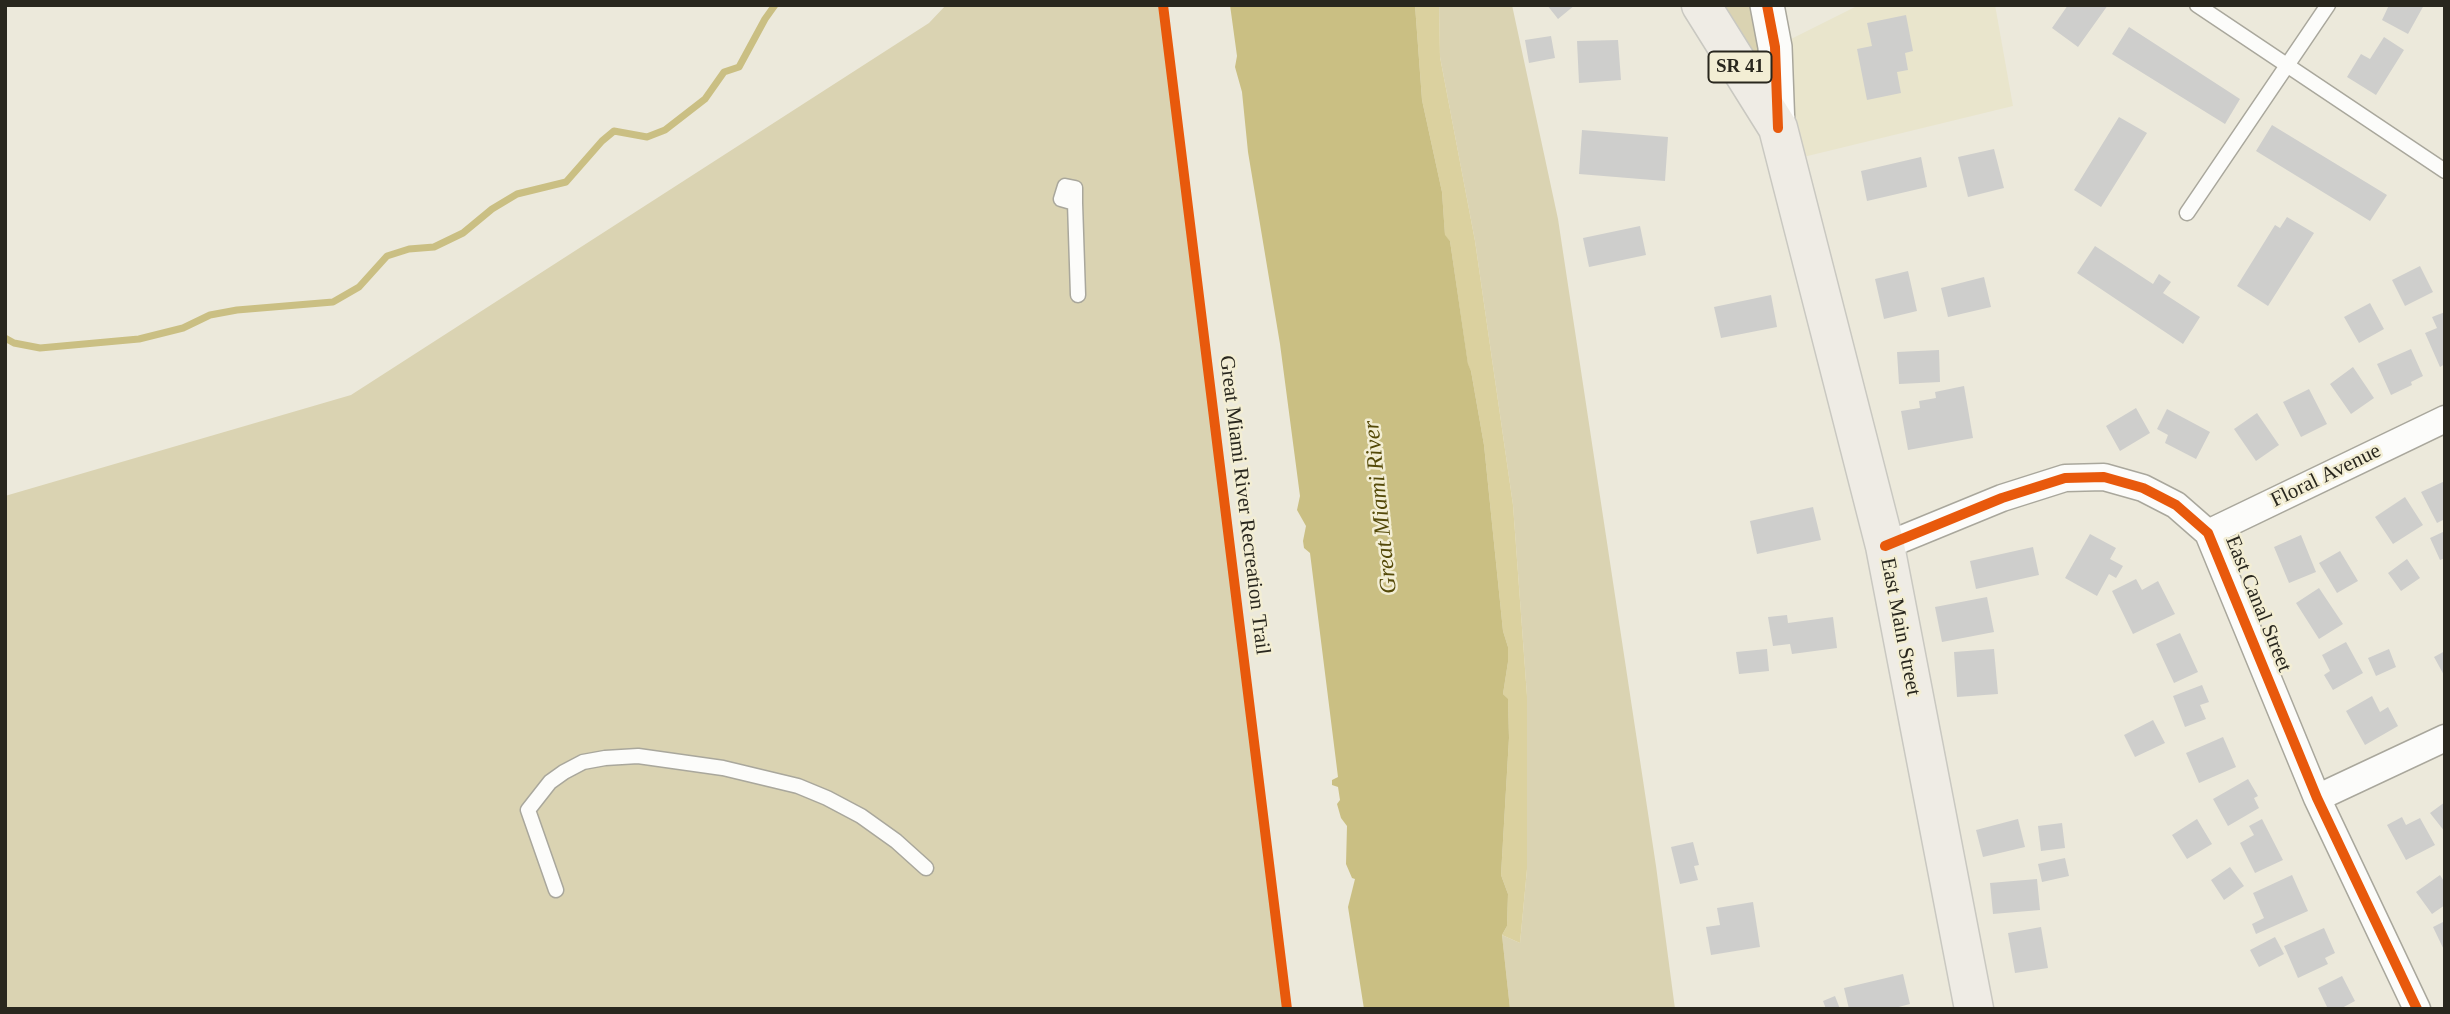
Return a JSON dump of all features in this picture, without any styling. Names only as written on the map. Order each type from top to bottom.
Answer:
[{"type":"main road","name":"SR 41","points":[[1701,5],[1778,128]]},
{"type":"main road","name":"East Main Street","points":[[1778,128],[1885,546],[1973,1009]]},
{"type":"street","points":[[1767,5],[1775,47],[1778,128]]},
{"type":"street","name":"Floral Avenue","points":[[2208,533],[2445,419]]},
{"type":"street","name":"East Canal Street","points":[[1885,546],[2002,498],[2065,478],[2104,477],[2143,488],[2176,505],[2208,533],[2317,798],[2417,1009]]},
{"type":"street","points":[[2317,798],[2445,738]]},
{"type":"lane","points":[[2197,5],[2445,171]]},
{"type":"lane","points":[[2187,213],[2328,5]]},
{"type":"lane","points":[[1075,203],[1078,295]]},
{"type":"lane","points":[[556,890],[527,810],[550,782],[583,762],[638,756],[723,768],[798,786],[861,816],[896,841],[926,868]]},
{"type":"shaded area","points":[[946,5],[1163,5],[1287,1009],[5,1009],[5,496],[351,395],[929,23]]},
{"type":"shaded area","points":[[1415,5],[1439,5],[1440,57],[1475,241],[1513,505],[1527,696],[1527,869],[1520,943],[1502,935],[1507,926],[1508,894],[1501,875],[1509,738],[1508,700],[1503,694],[1508,647],[1503,631],[1484,445],[1468,365],[1450,241],[1445,236],[1442,192],[1422,100]]},
{"type":"shaded area","points":[[1439,5],[1512,5],[1558,219],[1656,866],[1675,1009],[1510,1009],[1502,935],[1520,943],[1527,869],[1527,696],[1513,505],[1475,241],[1440,57]]},
{"type":"shaded area","points":[[1701,5],[1767,5],[1778,128]]},
{"type":"shaded area","points":[[1859,5],[1995,5],[2013,106],[1787,161],[1775,47]]},
{"type":"water","name":"Great Miami River","points":[[1230,5],[1415,5],[1422,100],[1442,192],[1445,235],[1450,241],[1468,364],[1484,445],[1503,631],[1508,647],[1503,694],[1508,699],[1509,738],[1501,875],[1508,894],[1507,926],[1502,935],[1510,1009],[1364,1009],[1348,907],[1355,879],[1346,864],[1347,826],[1341,818],[1337,804],[1340,800],[1338,787],[1332,785],[1332,780],[1338,777],[1310,553],[1304,548],[1306,526],[1297,510],[1300,496],[1280,344],[1248,152],[1242,92],[1235,67],[1237,56]]},
{"type":"building","points":[[1547,5],[1575,5],[1558,19]]},
{"type":"building","points":[[2068,5],[2108,5],[2078,47],[2052,28]]},
{"type":"building","points":[[2389,5],[2424,5],[2408,34],[2382,20]]},
{"type":"building","points":[[1906,15],[1913,51],[1905,53],[1908,70],[1897,72],[1901,93],[1867,100],[1857,49],[1872,46],[1867,23]]},
{"type":"building","points":[[2129,27],[2240,99],[2225,124],[2112,54]]},
{"type":"building","points":[[1551,36],[1555,58],[1529,63],[1525,40]]},
{"type":"building","points":[[2384,37],[2404,50],[2376,95],[2347,77],[2361,54],[2370,59]]},
{"type":"building","points":[[1618,40],[1621,80],[1579,83],[1577,41]]},
{"type":"building","points":[[2119,117],[2147,133],[2101,207],[2074,190]]},
{"type":"building","points":[[2272,125],[2387,195],[2370,221],[2256,151]]},
{"type":"building","points":[[1582,130],[1668,137],[1665,181],[1579,174]]},
{"type":"building","points":[[1994,149],[2004,188],[1968,197],[1958,157]]},
{"type":"building","points":[[1921,157],[1927,187],[1867,201],[1861,171]]},
{"type":"building","points":[[2287,217],[2314,233],[2268,306],[2237,286],[2275,225],[2280,228]]},
{"type":"building","points":[[1640,226],[1646,255],[1589,267],[1583,238]]},
{"type":"building","points":[[2095,246],[2153,284],[2159,274],[2171,282],[2163,293],[2200,317],[2183,344],[2077,273]]},
{"type":"building","points":[[2420,266],[2433,292],[2405,306],[2392,280]]},
{"type":"building","points":[[1908,271],[1917,311],[1884,319],[1875,279]]},
{"type":"building","points":[[1984,277],[1991,307],[1948,317],[1941,288]]},
{"type":"building","points":[[1771,295],[1777,327],[1721,338],[1714,307]]},
{"type":"building","points":[[2370,303],[2384,329],[2359,343],[2344,317]]},
{"type":"building","points":[[2445,312],[2445,364],[2440,367],[2425,333],[2437,328],[2432,317]]},
{"type":"building","points":[[2411,349],[2423,376],[2411,382],[2412,385],[2391,395],[2377,364]]},
{"type":"building","points":[[1939,350],[1940,382],[1899,384],[1897,352]]},
{"type":"building","points":[[2353,367],[2374,398],[2351,414],[2330,384]]},
{"type":"building","points":[[1964,386],[1973,438],[1908,450],[1901,411],[1920,408],[1919,401],[1936,398],[1935,392]]},
{"type":"building","points":[[2309,389],[2327,424],[2301,437],[2283,402]]},
{"type":"building","points":[[2136,408],[2150,433],[2120,451],[2106,426]]},
{"type":"building","points":[[2167,409],[2210,432],[2196,459],[2165,443],[2168,435],[2157,429]]},
{"type":"building","points":[[2257,413],[2279,445],[2256,461],[2234,429]]},
{"type":"building","points":[[2445,481],[2445,519],[2437,523],[2421,492]]},
{"type":"building","points":[[2405,497],[2423,525],[2393,544],[2375,517]]},
{"type":"building","points":[[1813,507],[1821,540],[1757,554],[1750,521]]},
{"type":"building","points":[[2445,531],[2445,558],[2440,560],[2430,538]]},
{"type":"building","points":[[2090,534],[2116,548],[2110,559],[2123,566],[2116,578],[2109,574],[2097,596],[2065,578]]},
{"type":"building","points":[[2301,535],[2316,572],[2289,583],[2274,547]]},
{"type":"building","points":[[2033,547],[2039,575],[1976,589],[1970,561]]},
{"type":"building","points":[[2340,551],[2358,581],[2337,593],[2319,563]]},
{"type":"building","points":[[2407,559],[2420,578],[2401,591],[2388,573]]},
{"type":"building","points":[[2136,579],[2142,590],[2158,581],[2175,614],[2133,634],[2112,591]]},
{"type":"building","points":[[2319,588],[2343,624],[2319,639],[2296,603]]},
{"type":"building","points":[[1987,597],[1994,632],[1942,642],[1935,607]]},
{"type":"building","points":[[1787,615],[1788,623],[1833,617],[1837,648],[1792,654],[1790,644],[1773,646],[1768,617]]},
{"type":"building","points":[[2180,633],[2198,672],[2174,683],[2156,644]]},
{"type":"building","points":[[2346,642],[2363,673],[2333,690],[2324,675],[2330,671],[2322,655]]},
{"type":"building","points":[[1767,649],[1769,671],[1739,674],[1736,652]]},
{"type":"building","points":[[1994,649],[1998,694],[1957,697],[1954,652]]},
{"type":"building","points":[[2389,649],[2396,667],[2376,676],[2368,658]]},
{"type":"building","points":[[2445,651],[2445,677],[2434,657]]},
{"type":"building","points":[[2202,685],[2209,702],[2200,705],[2206,719],[2185,727],[2173,696]]},
{"type":"building","points":[[2372,696],[2380,712],[2388,707],[2398,726],[2365,745],[2346,711]]},
{"type":"building","points":[[2153,720],[2165,743],[2135,757],[2124,735]]},
{"type":"building","points":[[2223,737],[2236,767],[2199,783],[2186,753]]},
{"type":"building","points":[[2248,779],[2258,796],[2254,798],[2259,808],[2228,826],[2213,799]]},
{"type":"building","points":[[2445,802],[2445,832],[2430,813]]},
{"type":"building","points":[[2402,817],[2406,825],[2420,818],[2435,845],[2406,860],[2387,825]]},
{"type":"building","points":[[2018,819],[2025,847],[1983,857],[1976,830]]},
{"type":"building","points":[[2197,819],[2212,844],[2187,859],[2172,835]]},
{"type":"building","points":[[2262,819],[2283,860],[2255,873],[2240,843],[2254,835],[2249,826]]},
{"type":"building","points":[[2062,823],[2065,848],[2041,851],[2038,826]]},
{"type":"building","points":[[1693,842],[1699,865],[1694,866],[1698,880],[1680,884],[1671,847]]},
{"type":"building","points":[[2065,858],[2069,876],[2042,882],[2038,864]]},
{"type":"building","points":[[2230,867],[2244,886],[2224,900],[2211,880]]},
{"type":"building","points":[[2292,875],[2308,911],[2256,934],[2252,924],[2264,918],[2253,893]]},
{"type":"building","points":[[2440,875],[2445,883],[2445,905],[2432,914],[2416,892]]},
{"type":"building","points":[[2037,879],[2040,910],[1993,914],[1990,883]]},
{"type":"building","points":[[1753,902],[1760,947],[1711,955],[1706,927],[1720,925],[1717,908]]},
{"type":"building","points":[[2445,921],[2445,952],[2433,927]]},
{"type":"building","points":[[2041,927],[2048,968],[2015,973],[2008,933]]},
{"type":"building","points":[[2324,928],[2335,953],[2325,958],[2328,964],[2298,978],[2284,946]]},
{"type":"building","points":[[2275,937],[2284,954],[2259,967],[2250,950]]},
{"type":"building","points":[[1903,974],[1910,1004],[1891,1009],[1849,1009],[1844,988]]},
{"type":"building","points":[[2342,976],[2355,1001],[2340,1009],[2328,1009],[2318,988]]},
{"type":"building","points":[[1835,996],[1840,1009],[1826,1009],[1823,1001]]},
{"type":"waterway","points":[[5,338],[14,343],[40,348],[139,339],[183,328],[210,315],[237,310],[333,302],[359,287],[387,256],[409,249],[434,247],[463,233],[492,209],[517,194],[566,182],[614,131],[647,137],[665,130],[705,99],[724,72],[739,67],[775,5]]},
{"type":"cycle path","name":"Great Miami River Recreation Trail","points":[[1163,5],[1287,1009]]},
{"type":"cycle path","points":[[1767,5],[1775,47],[1778,128]]},
{"type":"cycle path","points":[[1885,546],[2002,498],[2065,478],[2104,477],[2143,488],[2176,505],[2208,533],[2317,798],[2417,1009]]}]
